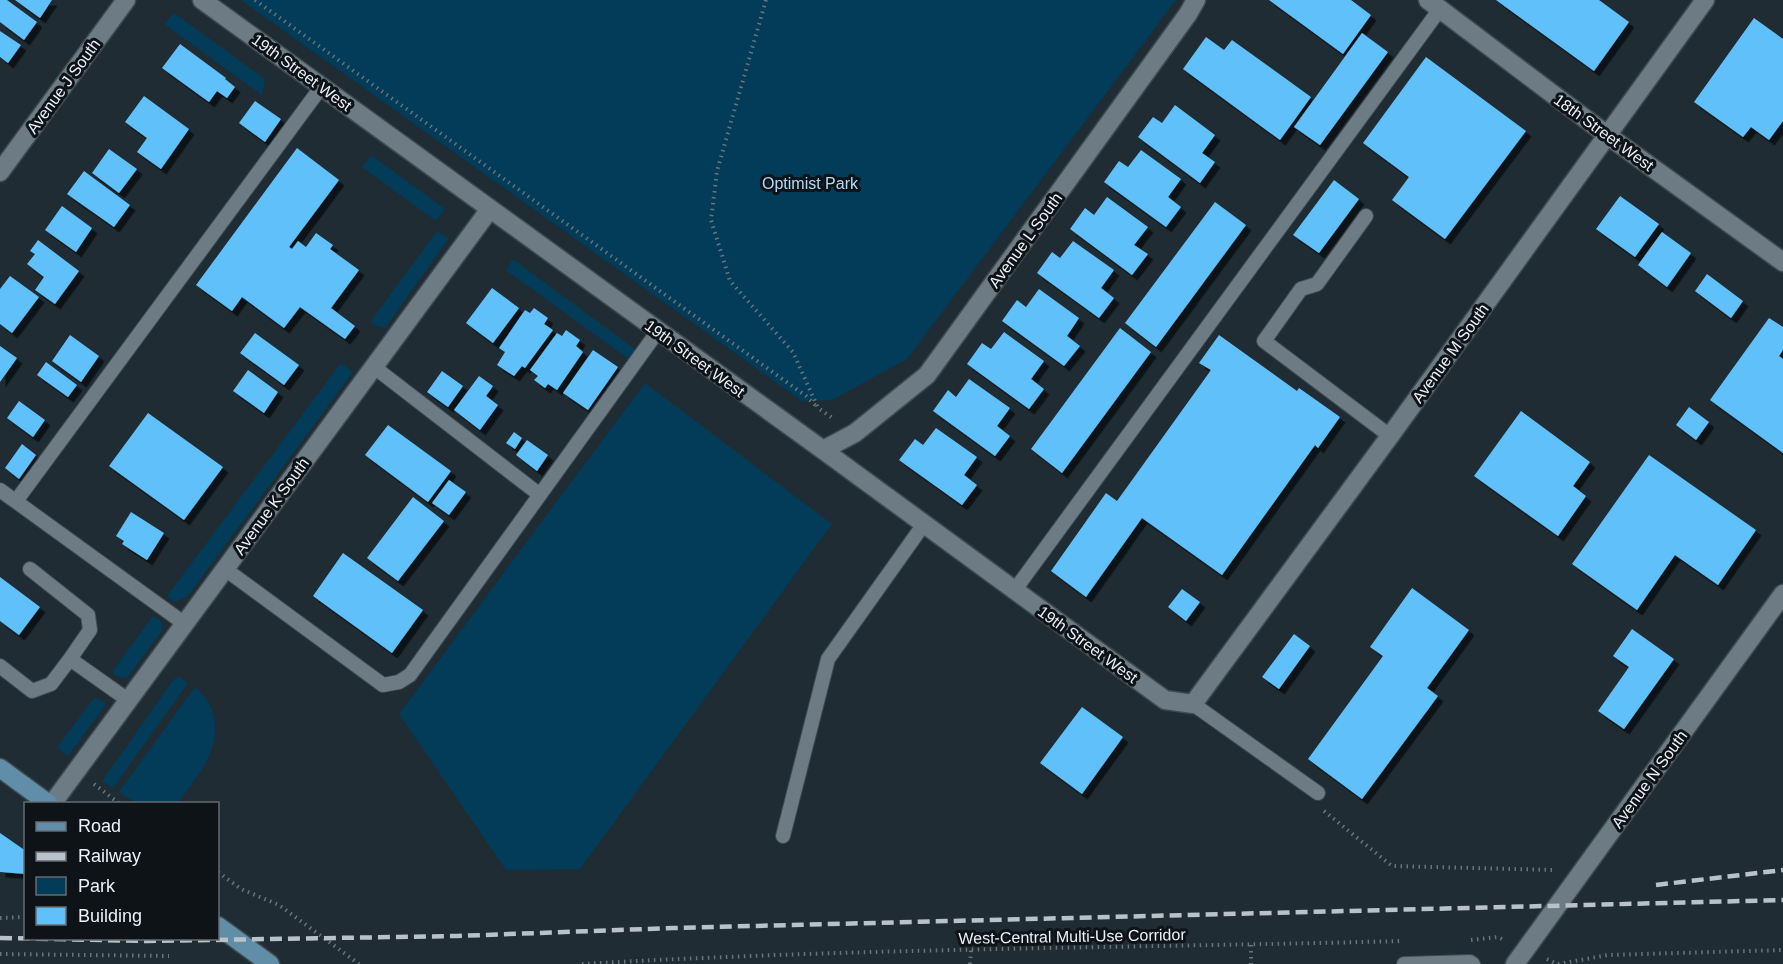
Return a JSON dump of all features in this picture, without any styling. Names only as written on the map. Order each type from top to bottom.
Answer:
[{"type":"main road","points":[[0,768],[48,802]]},
{"type":"main road","points":[[219,927],[270,964]]},
{"type":"street","name":"Avenue J South","points":[[0,172],[126,0]]},
{"type":"street","name":"19th Street West","points":[[202,0],[1165,700],[1193,704]]},
{"type":"street","name":"Avenue L South","points":[[823,450],[855,434],[927,375],[1196,0]]},
{"type":"street","name":"Avenue M South","points":[[1193,704],[1705,0]]},
{"type":"street","name":"18th Street West","points":[[1434,4],[1606,135],[1783,262]]},
{"type":"street","name":"Avenue K South","points":[[53,802],[490,209]]},
{"type":"street","name":"Avenue N South","points":[[1520,957],[1783,594]]},
{"type":"lane","points":[[1014,591],[1434,4]]},
{"type":"lane","points":[[16,501],[322,86]]},
{"type":"lane","points":[[1366,216],[1317,284],[1301,290],[1264,341],[1390,436]]},
{"type":"lane","points":[[225,569],[383,685],[399,682],[410,675],[658,331]]},
{"type":"lane","points":[[374,367],[540,495]]},
{"type":"lane","points":[[0,490],[185,624]]},
{"type":"lane","points":[[783,836],[828,659],[924,524]]},
{"type":"lane","points":[[0,666],[32,691],[51,684],[90,630],[88,615],[30,569]]},
{"type":"lane","points":[[70,659],[128,700]]},
{"type":"lane","points":[[1193,704],[1318,800]]},
{"type":"lane","points":[[1404,964],[1470,962],[1473,964]]},
{"type":"path","points":[[255,0],[797,389],[818,408],[855,434]]},
{"type":"path","points":[[766,0],[717,171],[711,220],[730,281],[793,352],[818,408]]},
{"type":"path","points":[[77,770],[117,802]]},
{"type":"path","points":[[1318,800],[1392,866],[1583,870]]},
{"type":"path","points":[[219,873],[241,889],[279,905],[359,964]]},
{"type":"path","points":[[0,918],[24,917]]},
{"type":"path","points":[[1464,940],[1498,937],[1520,957],[1557,964],[1608,955],[1783,950]]},
{"type":"path","name":"West-Central Multi-Use Corridor","points":[[582,964],[696,957],[1405,941]]},
{"type":"path","points":[[1251,945],[1251,964]]},
{"type":"path","points":[[970,964],[971,950]]},
{"type":"path","points":[[0,954],[169,956]]},
{"type":"green space","name":"Optimist Park","points":[[241,0],[1176,0],[907,359],[832,400],[802,401]]},
{"type":"green space","points":[[174,13],[265,79],[262,95],[164,24]]},
{"type":"green space","points":[[371,155],[445,209],[436,221],[362,167]]},
{"type":"green space","points":[[437,231],[449,238],[385,328],[379,327],[371,321]]},
{"type":"green space","points":[[513,259],[636,350],[630,360],[506,270]]},
{"type":"green space","points":[[341,363],[353,372],[187,597],[174,602],[167,596]]},
{"type":"green space","points":[[645,383],[832,524],[580,869],[506,870],[399,714]]},
{"type":"green space","points":[[153,616],[161,621],[163,629],[127,678],[115,676],[113,671]]},
{"type":"green space","points":[[180,677],[188,683],[113,788],[102,781],[174,679]]},
{"type":"green space","points":[[195,687],[208,701],[214,716],[215,730],[214,743],[209,756],[195,780],[179,802],[134,802],[119,792]]},
{"type":"green space","points":[[95,697],[106,704],[68,756],[57,747]]},
{"type":"building","points":[[0,0],[7,0],[37,22],[24,40],[0,22]]},
{"type":"building","points":[[15,0],[52,0],[40,18]]},
{"type":"building","points":[[1269,0],[1351,0],[1371,15],[1343,54]]},
{"type":"building","points":[[1496,0],[1599,0],[1629,22],[1594,71]]},
{"type":"building","points":[[1754,18],[1783,39],[1783,121],[1769,140],[1751,127],[1743,137],[1694,102]]},
{"type":"building","points":[[0,31],[21,45],[8,63],[0,57]]},
{"type":"building","points":[[1362,33],[1388,52],[1320,145],[1294,127]]},
{"type":"building","points":[[1206,37],[1224,50],[1232,40],[1311,97],[1280,140],[1183,69]]},
{"type":"building","points":[[180,44],[235,87],[227,98],[217,91],[209,102],[162,68]]},
{"type":"building","points":[[1426,57],[1526,131],[1445,239],[1392,200],[1409,177],[1363,143]]},
{"type":"building","points":[[144,96],[189,129],[161,169],[137,152],[147,138],[125,122]]},
{"type":"building","points":[[255,101],[281,119],[265,142],[239,123]]},
{"type":"building","points":[[1175,105],[1215,135],[1202,153],[1215,162],[1200,183],[1138,137],[1153,117],[1162,123]]},
{"type":"building","points":[[297,148],[339,180],[289,247],[292,249],[298,241],[306,247],[316,233],[333,245],[330,249],[359,270],[331,308],[355,326],[345,339],[300,307],[284,328],[242,297],[232,311],[196,285]]},
{"type":"building","points":[[109,149],[137,169],[119,193],[92,173]]},
{"type":"building","points":[[1141,150],[1181,179],[1168,197],[1181,207],[1166,227],[1104,182],[1119,161],[1128,167]]},
{"type":"building","points":[[84,171],[130,205],[114,227],[67,194]]},
{"type":"building","points":[[1334,180],[1359,199],[1319,253],[1293,235]]},
{"type":"building","points":[[1620,196],[1659,224],[1635,257],[1596,229]]},
{"type":"building","points":[[1107,197],[1148,227],[1134,245],[1148,254],[1132,275],[1070,229],[1085,208],[1094,215]]},
{"type":"building","points":[[1215,202],[1246,225],[1156,347],[1125,323]]},
{"type":"building","points":[[62,206],[92,228],[76,252],[45,230]]},
{"type":"building","points":[[1662,232],[1691,253],[1667,287],[1638,265]]},
{"type":"building","points":[[38,240],[79,271],[55,304],[35,290],[44,277],[27,264],[35,254],[30,251]]},
{"type":"building","points":[[1073,241],[1114,270],[1101,288],[1114,298],[1099,318],[1037,273],[1052,252],[1060,258]]},
{"type":"building","points":[[1707,274],[1743,301],[1731,318],[1695,291]]},
{"type":"building","points":[[10,276],[39,297],[12,333],[0,324],[0,289]]},
{"type":"building","points":[[492,288],[519,308],[493,343],[466,323]]},
{"type":"building","points":[[1039,289],[1079,318],[1067,336],[1080,346],[1064,366],[1002,321],[1017,300],[1026,307]]},
{"type":"building","points":[[534,308],[548,318],[544,324],[553,330],[525,368],[522,366],[514,376],[497,365],[505,352],[499,348],[525,310],[530,313]]},
{"type":"building","points":[[1769,318],[1783,327],[1783,350],[1779,356],[1783,359],[1783,453],[1710,400]]},
{"type":"building","points":[[1120,328],[1151,352],[1062,473],[1031,449]]},
{"type":"building","points":[[566,330],[580,340],[576,346],[583,352],[557,390],[548,384],[545,388],[534,380],[538,376],[530,370],[557,333],[562,336]]},
{"type":"building","points":[[1004,332],[1044,361],[1031,379],[1044,389],[1029,409],[967,364],[982,343],[991,349]]},
{"type":"building","points":[[255,333],[299,365],[284,385],[240,353]]},
{"type":"building","points":[[70,335],[99,356],[81,382],[52,361]]},
{"type":"building","points":[[1219,335],[1297,391],[1299,388],[1340,417],[1318,448],[1315,445],[1222,575],[1142,518],[1086,597],[1051,571],[1106,493],[1117,501],[1211,370],[1199,363]]},
{"type":"building","points":[[0,346],[17,358],[0,382]]},
{"type":"building","points":[[593,350],[618,367],[588,410],[563,393]]},
{"type":"building","points":[[46,362],[77,385],[68,397],[37,375]]},
{"type":"building","points":[[248,370],[278,392],[264,413],[233,391]]},
{"type":"building","points":[[442,371],[463,386],[448,407],[427,392]]},
{"type":"building","points":[[479,376],[493,386],[486,396],[498,405],[480,430],[454,410]]},
{"type":"building","points":[[969,379],[1010,408],[997,426],[1010,436],[995,456],[933,411],[948,390],[956,397]]},
{"type":"building","points":[[19,401],[45,420],[33,437],[7,418]]},
{"type":"building","points":[[1689,407],[1709,422],[1696,440],[1676,425]]},
{"type":"building","points":[[1521,411],[1590,462],[1573,486],[1586,496],[1558,536],[1474,476]]},
{"type":"building","points":[[148,413],[223,467],[184,520],[109,466]]},
{"type":"building","points":[[388,425],[451,471],[428,502],[365,455]]},
{"type":"building","points":[[936,428],[977,457],[964,475],[977,485],[962,505],[899,460],[915,439],[923,445]]},
{"type":"building","points":[[514,432],[522,438],[515,449],[506,443]]},
{"type":"building","points":[[527,440],[548,455],[537,471],[516,455]]},
{"type":"building","points":[[22,444],[36,455],[19,479],[5,468]]},
{"type":"building","points":[[1649,455],[1756,530],[1718,585],[1675,555],[1637,610],[1572,564]]},
{"type":"building","points":[[449,480],[466,492],[449,515],[432,503]]},
{"type":"building","points":[[413,497],[444,521],[398,581],[367,558]]},
{"type":"building","points":[[131,512],[164,533],[147,560],[122,544],[124,541],[116,536]]},
{"type":"building","points":[[343,553],[423,610],[392,653],[313,596]]},
{"type":"building","points":[[0,577],[40,607],[19,635],[0,621]]},
{"type":"building","points":[[1412,588],[1469,630],[1427,688],[1438,696],[1362,799],[1308,759],[1383,656],[1370,647]]},
{"type":"building","points":[[1182,589],[1200,602],[1186,621],[1168,607]]},
{"type":"building","points":[[1632,629],[1674,659],[1624,729],[1598,711],[1629,667],[1613,656]]},
{"type":"building","points":[[1294,634],[1310,646],[1279,689],[1262,677]]},
{"type":"building","points":[[1082,707],[1123,737],[1082,794],[1040,763]]},
{"type":"building","points":[[0,833],[24,850],[24,874],[0,872]]},
{"type":"railway","points":[[1656,885],[1783,870]]},
{"type":"railway","points":[[219,940],[457,936],[673,928],[1783,900]]},
{"type":"railway","points":[[0,938],[24,938]]},
{"type":"railway","points":[[99,940],[210,940]]}]
